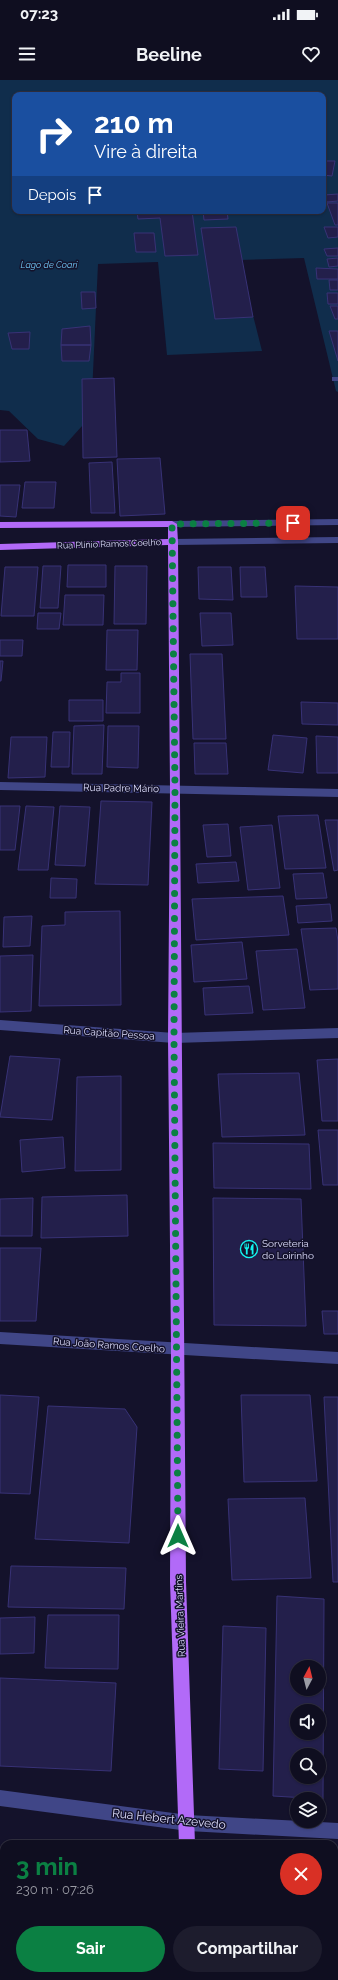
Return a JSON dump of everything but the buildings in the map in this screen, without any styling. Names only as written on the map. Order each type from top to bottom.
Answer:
[{"type":"main road","name":"Rua Plínio Ramos Coelho","points":[[0,525],[172,524]]},
{"type":"main road","name":"Rua Vieira Martins","points":[[172,524],[175,789],[174,1038],[178,1349],[178,1582],[188,1840]]},
{"type":"main road","name":"Rua Plínio Ramos Coelho","points":[[0,547],[173,542]]},
{"type":"street","name":"Rua Plínio Ramos Coelho","points":[[172,524],[338,522]]},
{"type":"street","name":"Rua Plínio Ramos Coelho","points":[[173,542],[338,540]]},
{"type":"street","name":"Rua Padre Mário","points":[[0,786],[338,793]]},
{"type":"street","name":"Rua Capitão Pessoa","points":[[0,1025],[174,1038],[338,1033]]},
{"type":"street","name":"Rua João Ramos Coelho","points":[[0,1338],[338,1358]]},
{"type":"street","name":"Rua Hebert Azevedo","points":[[0,1798],[188,1823],[338,1831]]},
{"type":"water","name":"Lago de Coari","points":[[0,80],[338,80],[338,392],[336,391],[304,258],[239,260],[262,351],[167,355],[158,262],[98,264],[91,416],[64,446],[38,439],[9,411],[0,410]]},
{"type":"place","name":"Sorveteria do Loirinho","points":[[249,1249]]},
{"type":"route","points":[[178,1536],[178,1349],[174,1038],[175,789],[172,524],[293,523]]}]
